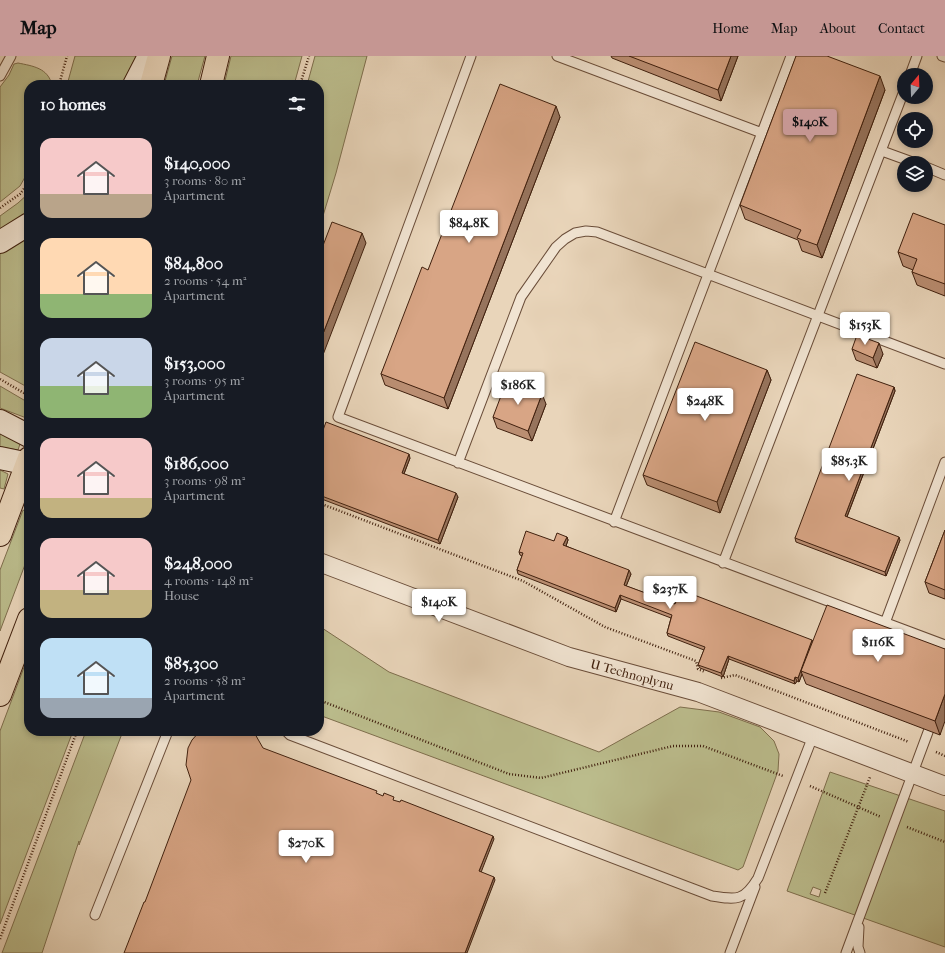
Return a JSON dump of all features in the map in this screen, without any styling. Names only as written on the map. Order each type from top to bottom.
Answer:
[{"type":"main road","points":[[152,80],[159,56]]},
{"type":"main road","points":[[212,80],[218,56]]},
{"type":"main road","points":[[0,535],[24,472]]},
{"type":"main road","points":[[0,695],[24,632]]},
{"type":"street","points":[[137,80],[149,56]]},
{"type":"street","points":[[0,242],[24,227]]},
{"type":"street","points":[[0,420],[24,433]]},
{"type":"street","points":[[0,458],[24,461]]},
{"type":"street","name":"U Technoplynu","points":[[324,564],[569,657],[698,692],[945,786]]},
{"type":"lane","points":[[0,76],[11,56]]},
{"type":"lane","points":[[471,56],[338,418],[945,645]]},
{"type":"lane","points":[[557,56],[762,133]]},
{"type":"lane","points":[[614,522],[791,56]]},
{"type":"lane","points":[[913,68],[917,56]]},
{"type":"lane","points":[[723,563],[899,104]]},
{"type":"lane","points":[[882,151],[897,156]]},
{"type":"lane","points":[[933,170],[945,175]]},
{"type":"lane","points":[[458,463],[521,297],[556,247],[565,239],[576,233],[586,231],[597,232],[945,364]]},
{"type":"lane","points":[[885,623],[945,462]]},
{"type":"lane","points":[[846,953],[931,724]]},
{"type":"lane","points":[[95,915],[166,736]]},
{"type":"lane","points":[[293,736],[712,896],[732,899],[742,897],[750,891],[758,878]]},
{"type":"lane","points":[[730,953],[813,736]]},
{"type":"lane","points":[[859,919],[858,947],[860,953]]},
{"type":"path","points":[[60,80],[67,56]]},
{"type":"path","points":[[302,80],[309,56]]},
{"type":"path","points":[[0,208],[20,194],[24,189]]},
{"type":"path","points":[[0,379],[24,393]]},
{"type":"path","points":[[324,505],[523,581],[605,627],[696,661],[698,669],[710,674]]},
{"type":"path","points":[[717,676],[723,679],[735,675],[945,756]]},
{"type":"path","points":[[324,702],[509,774],[541,778],[673,746],[703,746],[796,780],[945,842]]},
{"type":"path","points":[[0,939],[75,736]]},
{"type":"path","points":[[825,893],[870,776],[864,774]]},
{"type":"green space","points":[[75,56],[136,56],[126,80],[68,80]]},
{"type":"green space","points":[[172,56],[205,56],[198,80],[165,80]]},
{"type":"green space","points":[[231,56],[302,56],[295,80],[225,80]]},
{"type":"green space","points":[[315,56],[367,56],[324,213],[324,80],[308,80]]},
{"type":"green space","points":[[18,63],[39,69],[43,71],[50,80],[24,80],[24,179],[20,186],[0,202],[0,87],[9,75],[14,64]]},
{"type":"green space","points":[[24,198],[24,214],[0,230],[0,216]]},
{"type":"green space","points":[[24,240],[24,385],[0,372],[0,253]]},
{"type":"green space","points":[[0,386],[24,400],[24,417],[0,408]]},
{"type":"green space","points":[[0,432],[20,444],[18,450],[0,447]]},
{"type":"green space","points":[[0,470],[8,474],[4,489],[0,488]]},
{"type":"green space","points":[[23,510],[24,567],[0,631],[0,570]]},
{"type":"green space","points":[[324,629],[389,672],[599,752],[680,707],[719,712],[760,727],[774,741],[779,754],[778,771],[743,867],[738,870],[324,717]]},
{"type":"green space","points":[[24,667],[24,736],[71,736],[0,924],[0,731]]},
{"type":"green space","points":[[84,736],[121,736],[79,845],[79,841],[42,953],[2,953]]},
{"type":"green space","points":[[830,772],[945,811],[945,947],[787,891]],"holes":[[[813,887],[821,890],[819,897],[810,894]]]},
{"type":"building","points":[[629,56],[731,56],[718,90]]},
{"type":"building","points":[[796,56],[827,56],[880,76],[817,245],[797,238],[801,230],[740,205]]},
{"type":"building","points":[[500,84],[556,106],[444,398],[381,374],[422,267],[428,270]]},
{"type":"building","points":[[913,213],[945,225],[945,284],[912,272],[917,259],[898,252]]},
{"type":"building","points":[[332,222],[362,233],[324,331],[324,243]]},
{"type":"building","points":[[857,335],[879,343],[873,358],[852,349]]},
{"type":"building","points":[[695,342],[767,370],[717,502],[643,475]]},
{"type":"building","points":[[857,374],[894,387],[845,516],[899,537],[885,572],[795,538]]},
{"type":"building","points":[[507,380],[542,394],[528,431],[493,417]]},
{"type":"building","points":[[326,422],[409,454],[402,473],[456,493],[438,540],[324,497],[324,427]]},
{"type":"building","points":[[945,530],[945,590],[925,582]]},
{"type":"building","points":[[526,531],[554,541],[557,533],[567,537],[563,545],[629,570],[624,585],[675,604],[681,590],[812,640],[798,678],[795,677],[794,681],[728,656],[721,673],[698,665],[705,647],[667,633],[672,615],[620,595],[615,608],[517,570],[523,553],[519,552]]},
{"type":"building","points":[[827,605],[945,649],[945,694],[935,721],[801,671]]},
{"type":"building","points":[[196,736],[256,736],[263,748],[377,791],[376,793],[383,796],[384,793],[394,797],[393,800],[400,802],[401,800],[493,836],[479,871],[494,877],[465,953],[124,953],[191,780],[186,765],[188,748]]}]
